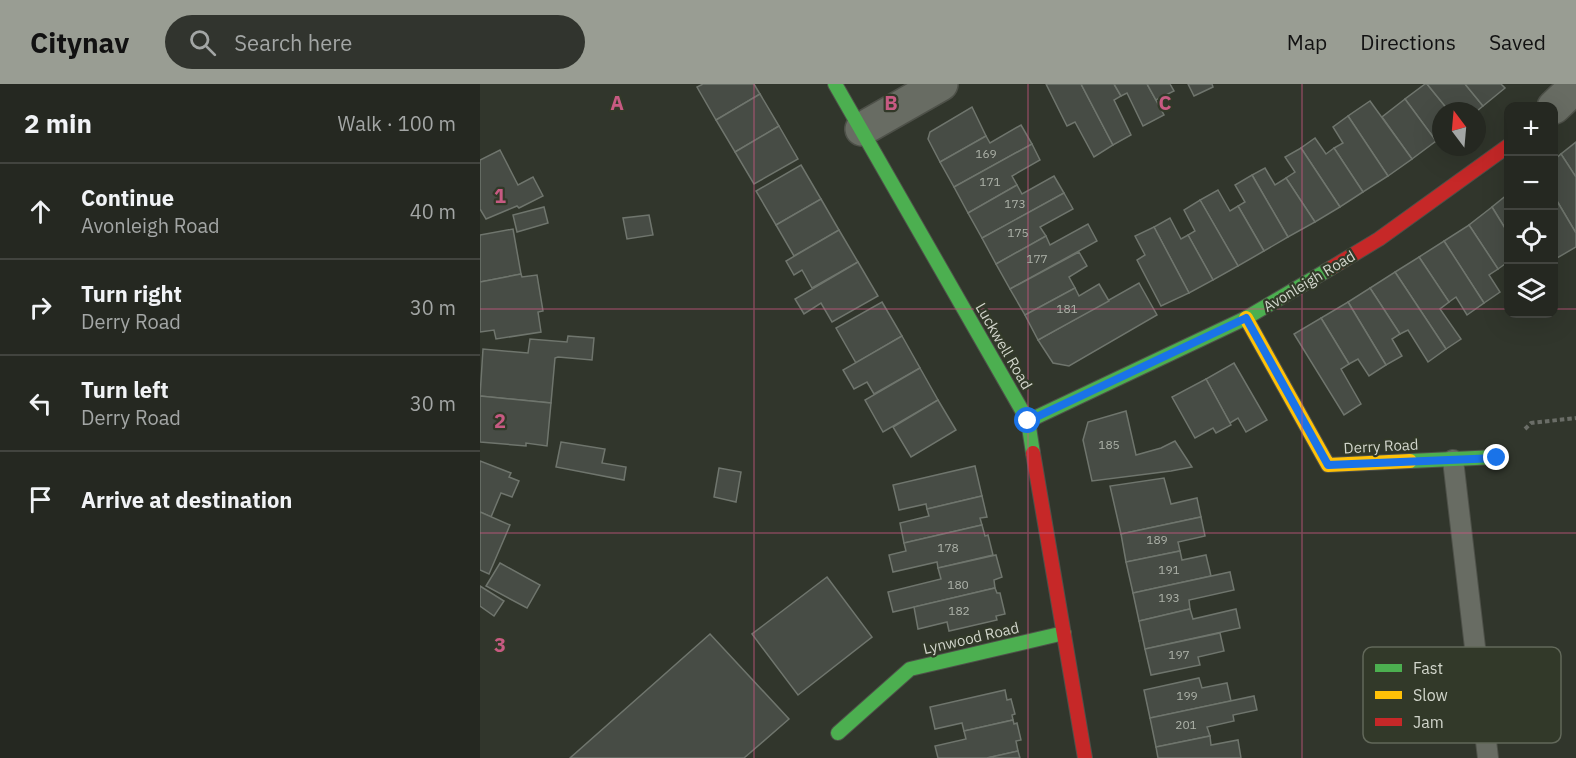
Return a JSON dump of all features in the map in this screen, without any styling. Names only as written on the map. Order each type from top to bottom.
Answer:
[{"type":"street","name":"Luckwell Road","points":[[835,84],[1028,421],[1084,758]]},
{"type":"street","points":[[862,129],[941,84]]},
{"type":"street","points":[[1558,102],[1576,86]]},
{"type":"street","name":"Avonleigh Road","points":[[1028,421],[1246,318],[1379,239],[1504,150]]},
{"type":"street","name":"Derry Road","points":[[1246,318],[1328,465],[1497,458]]},
{"type":"street","name":"Lynwood Road","points":[[838,733],[910,669],[1064,633]]},
{"type":"lane","points":[[1453,460],[1475,647]]},
{"type":"lane","points":[[1486,743],[1488,758]]},
{"type":"path","points":[[1497,458],[1531,423],[1576,418]]},
{"type":"building","points":[[703,84],[754,84],[760,94],[716,120],[697,87]]},
{"type":"building","points":[[1046,84],[1081,84],[1113,145],[1094,157],[1075,122],[1067,126]]},
{"type":"building","points":[[1081,84],[1114,84],[1121,96],[1114,100],[1131,135],[1113,145]]},
{"type":"building","points":[[1114,84],[1147,84],[1164,115],[1143,126],[1127,93],[1121,96]]},
{"type":"building","points":[[1147,84],[1170,84],[1174,91],[1156,100]]},
{"type":"building","points":[[1188,84],[1212,84],[1213,87],[1194,96]]},
{"type":"building","points":[[1427,84],[1442,102],[1432,102],[1432,136],[1405,99]]},
{"type":"building","points":[[1427,84],[1465,84],[1480,102],[1442,102]]},
{"type":"building","points":[[1465,84],[1501,84],[1505,88],[1486,104],[1480,102]]},
{"type":"building","points":[[760,94],[779,126],[735,152],[716,120]]},
{"type":"building","points":[[1405,99],[1432,136],[1432,144],[1412,159],[1382,117]]},
{"type":"building","points":[[1370,101],[1412,159],[1388,176],[1348,116]]},
{"type":"building","points":[[972,107],[986,136],[940,162],[928,139],[930,132]]},
{"type":"building","points":[[1348,116],[1388,176],[1363,192],[1334,148],[1343,143],[1333,127]]},
{"type":"building","points":[[1021,125],[1032,144],[954,187],[940,162],[986,136],[990,143]]},
{"type":"building","points":[[779,126],[798,159],[754,184],[735,152]]},
{"type":"building","points":[[1315,138],[1326,154],[1334,148],[1363,192],[1340,207],[1301,148]]},
{"type":"building","points":[[1576,142],[1576,177],[1561,154]]},
{"type":"building","points":[[1032,144],[1040,160],[1012,176],[1017,185],[968,213],[954,187]]},
{"type":"building","points":[[1301,148],[1340,207],[1315,222],[1286,178],[1295,172],[1285,157]]},
{"type":"building","points":[[500,150],[518,185],[533,177],[543,196],[519,208],[517,206],[486,219],[480,209],[480,160]]},
{"type":"building","points":[[1561,154],[1576,177],[1576,233],[1558,203],[1558,157]]},
{"type":"building","points":[[801,165],[821,199],[776,225],[756,191]]},
{"type":"building","points":[[1265,168],[1275,185],[1286,178],[1315,222],[1288,237],[1252,175]]},
{"type":"building","points":[[1252,175],[1288,237],[1264,251],[1238,206],[1245,202],[1235,185]]},
{"type":"building","points":[[1054,176],[1064,193],[982,238],[968,213],[1017,185],[1022,194]]},
{"type":"building","points":[[1218,190],[1230,211],[1238,206],[1264,251],[1238,266],[1200,200]]},
{"type":"building","points":[[1064,193],[1073,209],[1040,227],[1046,236],[996,264],[982,238]]},
{"type":"building","points":[[1504,197],[1504,226],[1492,207]]},
{"type":"building","points":[[821,199],[839,230],[794,256],[776,225]]},
{"type":"building","points":[[1200,200],[1238,266],[1213,280],[1188,235],[1195,231],[1184,210]]},
{"type":"building","points":[[1558,203],[1576,233],[1576,247],[1558,257]]},
{"type":"building","points":[[544,207],[548,223],[517,232],[513,215]]},
{"type":"building","points":[[1492,207],[1504,226],[1504,265],[1498,269],[1469,225]]},
{"type":"building","points":[[649,215],[653,235],[627,239],[623,218]]},
{"type":"building","points":[[1170,218],[1181,239],[1188,235],[1213,280],[1189,293],[1154,227]]},
{"type":"building","points":[[1088,224],[1097,241],[1010,289],[996,264],[1046,236],[1050,245]]},
{"type":"building","points":[[1469,225],[1498,269],[1489,275],[1500,292],[1484,303],[1444,241]]},
{"type":"building","points":[[1154,227],[1189,293],[1161,306],[1137,260],[1145,255],[1135,236]]},
{"type":"building","points":[[513,229],[521,274],[480,282],[480,235]]},
{"type":"building","points":[[839,230],[858,262],[812,288],[802,270],[794,275],[786,261]]},
{"type":"building","points":[[1444,241],[1484,303],[1467,315],[1456,297],[1449,302],[1419,257]]},
{"type":"building","points":[[1079,252],[1087,266],[1069,277],[1075,288],[1025,315],[1010,289]]},
{"type":"building","points":[[1419,257],[1449,302],[1440,309],[1461,339],[1446,349],[1395,272]]},
{"type":"building","points":[[858,262],[878,296],[832,322],[821,303],[804,314],[795,299]]},
{"type":"building","points":[[1395,272],[1446,349],[1428,362],[1408,330],[1400,334],[1370,288]]},
{"type":"building","points":[[521,274],[522,277],[537,275],[543,311],[538,312],[541,332],[496,339],[494,330],[480,332],[480,282]]},
{"type":"building","points":[[1139,283],[1157,315],[1069,366],[1053,363],[1038,340]]},
{"type":"building","points":[[1099,284],[1109,301],[1038,340],[1025,315],[1075,288],[1079,296]]},
{"type":"building","points":[[1370,288],[1400,334],[1392,339],[1402,356],[1386,365],[1348,302]]},
{"type":"building","points":[[882,302],[902,336],[856,363],[836,328]]},
{"type":"building","points":[[1348,302],[1386,365],[1369,376],[1358,359],[1349,364],[1321,318]]},
{"type":"building","points":[[1321,318],[1349,364],[1341,369],[1361,404],[1344,415],[1294,334]]},
{"type":"building","points":[[568,336],[594,338],[592,360],[555,358],[551,403],[480,396],[483,349],[528,353],[530,339],[567,342]]},
{"type":"building","points":[[902,336],[920,368],[874,394],[867,382],[854,389],[843,370]]},
{"type":"building","points":[[1234,363],[1267,420],[1246,432],[1238,418],[1230,423],[1206,379]]},
{"type":"building","points":[[920,368],[938,400],[883,432],[865,400]]},
{"type":"building","points":[[1206,379],[1231,425],[1216,433],[1213,428],[1195,438],[1172,397]]},
{"type":"building","points":[[480,396],[551,403],[547,446],[480,442]]},
{"type":"building","points":[[938,400],[956,430],[911,457],[893,427]]},
{"type":"building","points":[[1126,411],[1136,455],[1161,448],[1175,441],[1192,467],[1092,481],[1083,440],[1088,422]]},
{"type":"building","points":[[561,442],[605,449],[602,463],[626,467],[624,480],[556,467]]},
{"type":"building","points":[[480,461],[511,473],[509,477],[519,481],[512,497],[501,493],[491,517],[480,512]]},
{"type":"building","points":[[975,466],[982,496],[927,509],[926,504],[899,510],[893,485]]},
{"type":"building","points":[[719,468],[741,472],[736,502],[714,497]]},
{"type":"building","points":[[1164,478],[1171,504],[1197,498],[1201,517],[1121,534],[1110,486]]},
{"type":"building","points":[[982,496],[987,517],[980,518],[982,525],[904,543],[900,523],[929,516],[927,509]]},
{"type":"building","points":[[480,512],[510,525],[489,574],[480,570]]},
{"type":"building","points":[[1201,517],[1205,536],[1178,542],[1180,551],[1126,562],[1121,534]]},
{"type":"building","points":[[982,525],[985,536],[988,535],[993,555],[938,568],[937,562],[893,572],[889,555],[906,551],[904,543]]},
{"type":"building","points":[[1180,551],[1182,560],[1206,555],[1211,576],[1133,593],[1126,562]]},
{"type":"building","points":[[996,555],[1002,577],[994,580],[995,588],[893,612],[888,592],[941,579],[938,568]]},
{"type":"building","points":[[500,563],[540,585],[527,608],[486,586]]},
{"type":"building","points":[[1230,572],[1234,590],[1189,600],[1190,609],[1139,621],[1133,593]]},
{"type":"building","points":[[827,577],[872,637],[798,695],[752,634]]},
{"type":"building","points":[[480,586],[504,601],[494,616],[480,606]]},
{"type":"building","points":[[995,588],[997,593],[1000,593],[1005,614],[996,616],[997,620],[949,631],[947,622],[918,629],[914,607]]},
{"type":"building","points":[[1190,609],[1193,619],[1236,609],[1240,628],[1145,649],[1139,621]]},
{"type":"building","points":[[1220,633],[1224,651],[1198,657],[1200,665],[1151,675],[1145,649]]},
{"type":"building","points":[[710,634],[789,719],[744,758],[570,758]]},
{"type":"building","points":[[1199,678],[1202,688],[1227,683],[1231,701],[1150,718],[1144,690]]},
{"type":"building","points":[[1005,690],[1007,700],[1011,699],[1015,714],[1012,715],[1013,720],[964,731],[962,723],[935,729],[930,707]]},
{"type":"building","points":[[1254,696],[1257,710],[1233,715],[1234,721],[1207,727],[1210,736],[1156,747],[1150,718]]},
{"type":"building","points":[[1013,720],[1014,724],[1017,723],[1021,740],[1016,741],[1018,751],[987,758],[938,758],[935,746],[966,739],[964,731]]},
{"type":"building","points":[[1210,736],[1211,745],[1238,740],[1241,758],[1158,758],[1156,747]]},
{"type":"building","points":[[1018,751],[1020,758],[987,758]]},
{"type":"traffic: fast","points":[[835,84],[1028,421],[1033,453]]},
{"type":"traffic: fast","points":[[1028,421],[1246,318],[1331,268]]},
{"type":"traffic: fast","points":[[1410,461],[1497,457]]},
{"type":"traffic: fast","points":[[838,733],[910,669],[1064,633]]},
{"type":"traffic: slow","points":[[1246,318],[1328,465],[1410,461]]},
{"type":"traffic: jam","points":[[1331,268],[1379,239],[1504,149]]},
{"type":"traffic: jam","points":[[1033,453],[1085,758]]},
{"type":"route","points":[[1028,421],[1246,318],[1328,465],[1497,458]]}]
